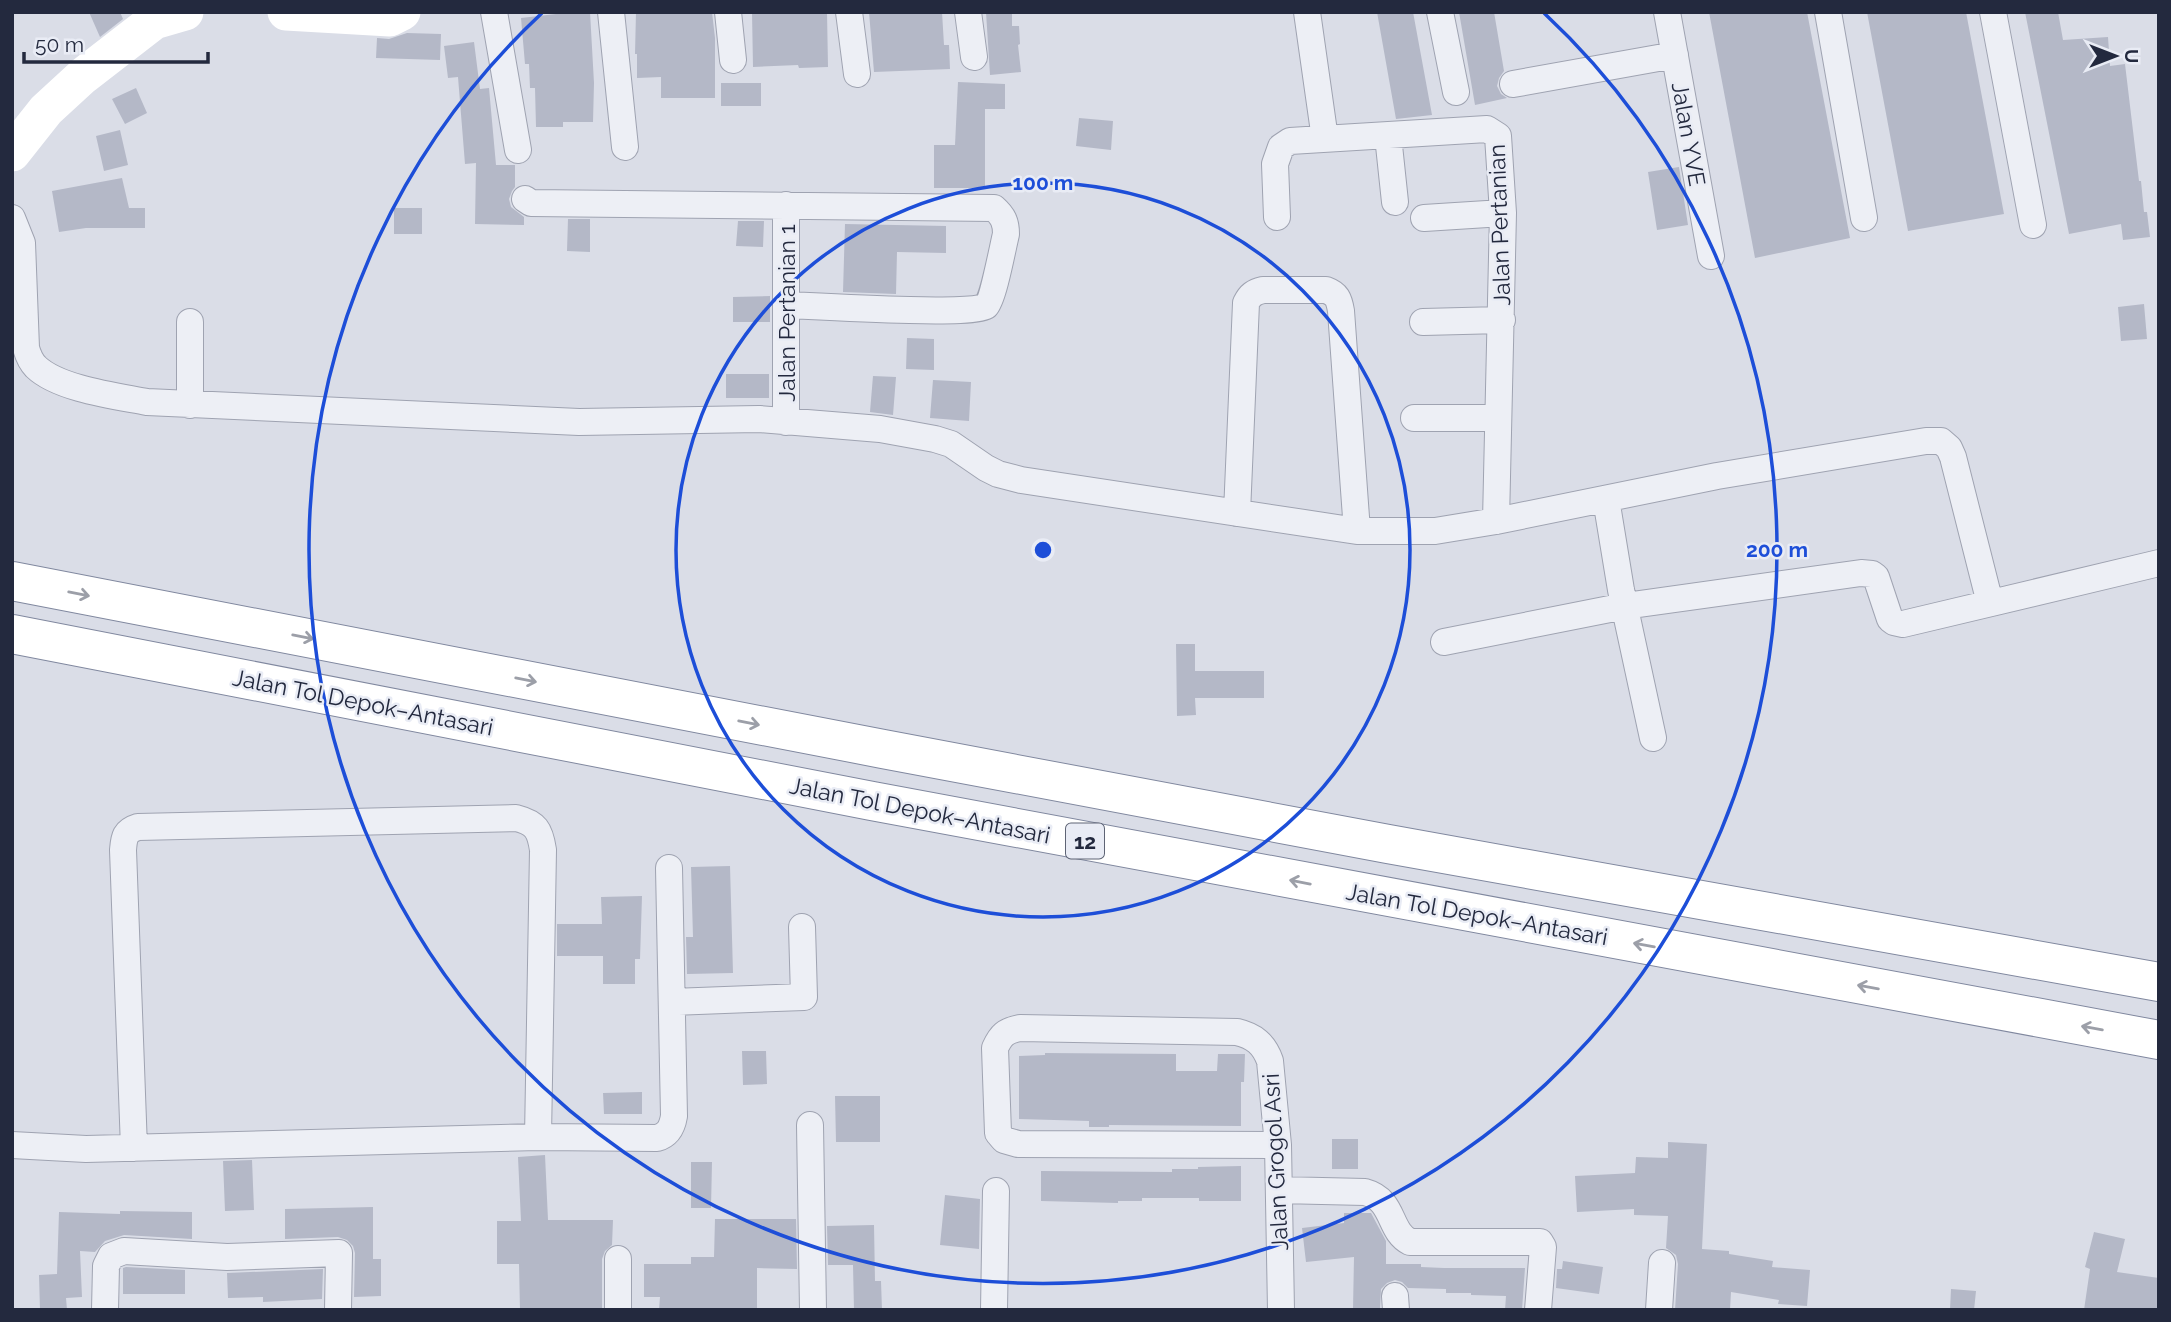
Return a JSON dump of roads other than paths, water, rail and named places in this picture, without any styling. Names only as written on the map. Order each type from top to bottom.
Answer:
[{"type":"highway","name":"12","points":[[12,581],[1374,842],[2159,982]]},
{"type":"highway","name":"Jalan Tol Depok–Antasari","points":[[12,634],[912,809],[2159,1040]]},
{"type":"street","points":[[12,153],[46,110],[83,76],[154,20],[185,12]]},
{"type":"street","points":[[286,12],[390,18],[402,12]]},
{"type":"street","points":[[494,12],[518,150]]},
{"type":"street","points":[[611,12],[625,147]]},
{"type":"street","points":[[728,12],[733,60]]},
{"type":"street","points":[[849,12],[857,74]]},
{"type":"street","points":[[968,12],[974,57]]},
{"type":"street","points":[[1307,12],[1325,139]]},
{"type":"street","points":[[1440,12],[1456,92]]},
{"type":"street","name":"Jalan YVE","points":[[1667,12],[1711,256]]},
{"type":"street","points":[[1828,12],[1864,218]]},
{"type":"street","points":[[1993,12],[2033,225]]},
{"type":"street","points":[[1513,84],[1675,55]]},
{"type":"street","name":"Jalan Pertanian","points":[[1277,216],[1275,164],[1281,147],[1290,141],[1487,129],[1498,136],[1503,213],[1496,521]]},
{"type":"street","points":[[1388,136],[1395,202]]},
{"type":"street","points":[[525,199],[531,203],[994,208],[1002,215],[1006,224],[990,301],[980,310],[786,305]]},
{"type":"street","name":"Jalan Pertanian 1","points":[[786,205],[786,422]]},
{"type":"street","points":[[1424,218],[1503,213]]},
{"type":"street","points":[[12,218],[22,243],[26,348],[35,366],[50,376],[90,391],[146,402],[579,422],[759,419],[880,429],[951,444],[986,468],[1021,480],[1357,531],[1435,531],[1751,469],[1926,441],[1941,441],[1949,448],[1953,457],[1990,603]]},
{"type":"street","points":[[1237,513],[1246,303],[1249,296],[1256,291],[1326,290],[1335,293],[1341,311],[1357,531]]},
{"type":"street","points":[[1423,322],[1502,320]]},
{"type":"street","points":[[190,322],[190,405]]},
{"type":"street","points":[[1414,418],[1498,418]]},
{"type":"street","points":[[1605,499],[1653,738]]},
{"type":"street","points":[[1444,642],[1625,606],[1861,573],[1876,577],[1889,619],[1898,624],[2159,564]]},
{"type":"street","points":[[134,1148],[123,850],[124,837],[130,830],[138,827],[516,818],[528,821],[536,827],[543,850],[538,1137]]},
{"type":"street","points":[[12,1145],[86,1149],[663,1136],[669,1131],[674,1116],[669,868]]},
{"type":"street","points":[[671,1002],[804,998],[802,927]]},
{"type":"street","name":"Jalan Grogol Asri","points":[[1278,1145],[1018,1144],[1004,1140],[998,1133],[995,1048],[1000,1037],[1007,1031],[1020,1028],[1237,1032],[1248,1034],[1266,1049],[1270,1061],[1278,1145],[1281,1310]]},
{"type":"street","points":[[810,1125],[813,1310]]},
{"type":"street","points":[[1279,1190],[1373,1194],[1386,1205],[1401,1235],[1410,1242],[1540,1242],[1543,1247],[1538,1310]]},
{"type":"street","points":[[995,1310],[996,1191]]},
{"type":"street","points":[[105,1310],[106,1266],[111,1256],[124,1251],[246,1257],[339,1253],[338,1310]]},
{"type":"street","points":[[618,1259],[618,1310]]},
{"type":"street","points":[[1659,1310],[1662,1263]]}]
